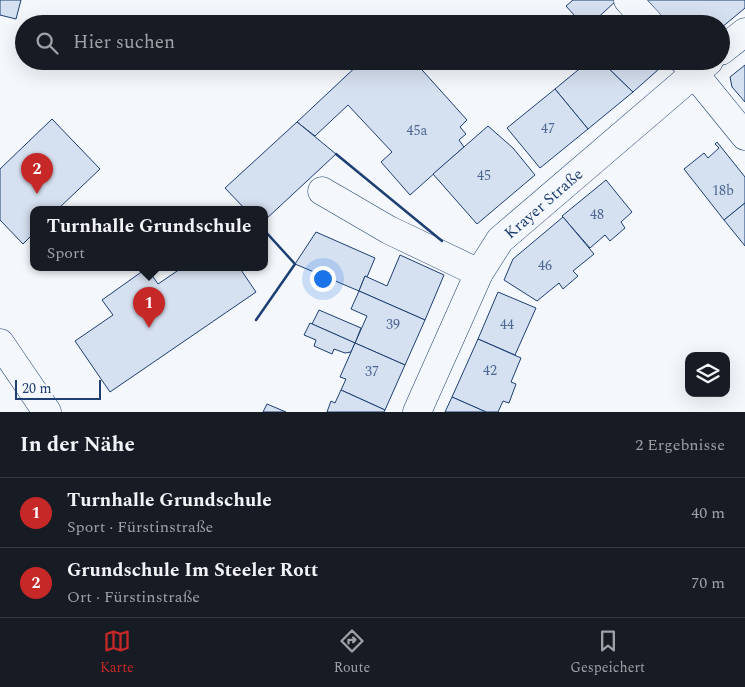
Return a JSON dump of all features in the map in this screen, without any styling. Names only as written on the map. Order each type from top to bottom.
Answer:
[{"type":"main road","points":[[628,0],[642,15]]},
{"type":"main road","points":[[730,44],[745,32]]},
{"type":"main road","name":"Krayer Straße","points":[[417,412],[479,273],[500,240],[690,70]]},
{"type":"main road","points":[[699,70],[745,136]]},
{"type":"main road","points":[[322,192],[389,230],[479,273]]},
{"type":"main road","points":[[0,343],[47,412]]},
{"type":"building","points":[[0,0],[21,0],[15,19],[0,15]]},
{"type":"building","points":[[573,0],[617,0],[601,15],[574,15],[566,6]]},
{"type":"building","points":[[647,0],[745,0],[745,8],[730,20],[730,15],[660,15]]},
{"type":"building","points":[[745,65],[745,102],[732,87],[730,77]]},
{"type":"building","points":[[352,70],[422,70],[467,120],[460,127],[466,134],[459,140],[464,147],[410,195],[381,162],[392,152],[348,105],[315,136],[297,122]]},
{"type":"building","points":[[578,70],[610,70],[633,92],[588,129],[555,89]]},
{"type":"building","points":[[610,70],[658,70],[633,92]]},
{"type":"building","points":[[555,89],[588,129],[540,168],[507,128]]},
{"type":"building","points":[[52,119],[100,169],[61,206],[30,206],[30,237],[23,244],[0,220],[0,169]]},
{"type":"building","points":[[297,122],[336,154],[268,217],[268,206],[242,206],[225,188]]},
{"type":"building","points":[[488,126],[513,148],[535,175],[477,224],[433,174]]},
{"type":"building","points":[[717,142],[745,177],[745,203],[724,220],[684,169],[704,153],[708,158],[719,148],[715,144]]},
{"type":"building","points":[[606,180],[632,212],[621,222],[625,228],[610,241],[605,235],[590,248],[562,216]]},
{"type":"building","points":[[745,203],[745,246],[724,220]]},
{"type":"building","points":[[563,217],[594,254],[573,271],[578,276],[563,289],[559,283],[537,301],[504,280],[513,259]]},
{"type":"building","points":[[316,232],[375,258],[359,291],[295,264]]},
{"type":"building","points":[[400,255],[444,275],[425,320],[359,291],[365,276],[387,286]]},
{"type":"building","points":[[143,271],[149,271],[158,284],[177,271],[242,271],[256,292],[110,392],[75,341],[113,315],[102,300]]},
{"type":"building","points":[[359,291],[425,320],[405,365],[355,343],[367,316],[351,309]]},
{"type":"building","points":[[498,292],[536,308],[515,355],[478,339]]},
{"type":"building","points":[[319,310],[361,328],[355,343],[312,324]]},
{"type":"building","points":[[310,323],[355,343],[351,352],[345,353],[334,349],[332,354],[314,346],[316,340],[304,335]]},
{"type":"building","points":[[478,339],[521,358],[511,382],[516,384],[509,403],[503,401],[498,412],[486,412],[452,397]]},
{"type":"building","points":[[355,343],[405,365],[385,410],[341,390],[346,379],[340,377]]},
{"type":"building","points":[[341,390],[385,410],[384,412],[327,412],[331,401],[335,403]]},
{"type":"building","points":[[452,397],[486,412],[445,412]]},
{"type":"building","points":[[267,404],[286,412],[263,412]]},
{"type":"wall","points":[[336,154],[442,241]]},
{"type":"wall","points":[[256,320],[295,264],[268,234]]},
{"type":"place","name":"Grundschule Im Steeler Rott","points":[[37,194]]},
{"type":"place","name":"Turnhalle Grundschule","points":[[149,328]]}]
